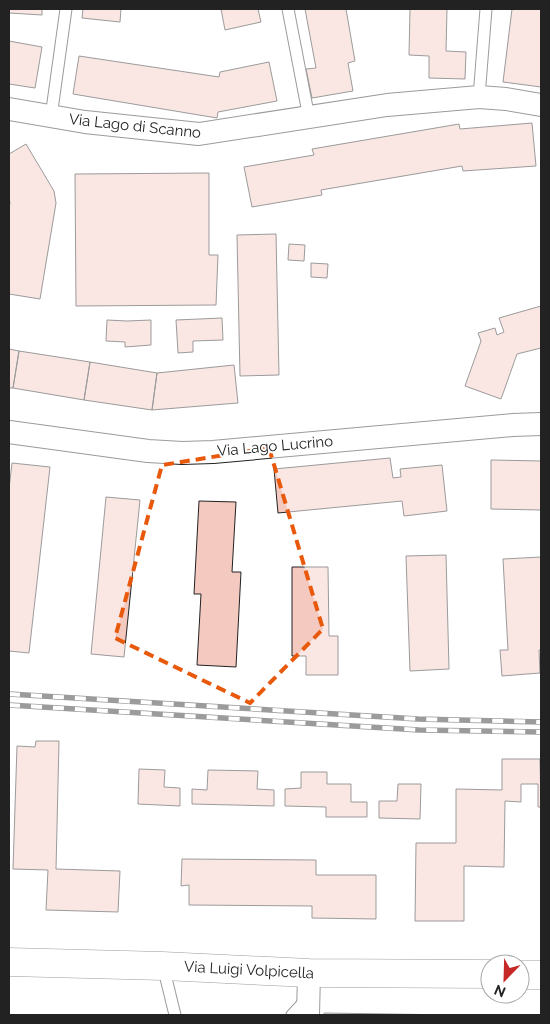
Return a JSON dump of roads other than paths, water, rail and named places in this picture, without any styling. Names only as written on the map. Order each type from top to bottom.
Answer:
[{"type":"street","name":"Via Lago di Scanno","points":[[9,109],[85,122],[198,134],[387,105],[479,97],[541,105]]},
{"type":"street","name":"Via Lago Lucrino","points":[[9,432],[148,451],[182,453],[541,424]]},
{"type":"street","name":"Via Luigi Volpicella","points":[[9,962],[163,966],[308,995],[480,975]]},
{"type":"lane","name":"Via Lago di Scanno","points":[[51,117],[66,9]]},
{"type":"lane","points":[[288,9],[308,118]]},
{"type":"lane","points":[[479,97],[486,9]]},
{"type":"lane","points":[[163,966],[175,1015]]},
{"type":"lane","points":[[292,1015],[308,995]]},
{"type":"railway","points":[[9,694],[418,719],[541,722]]},
{"type":"railway","points":[[9,705],[419,730],[541,732]]}]
